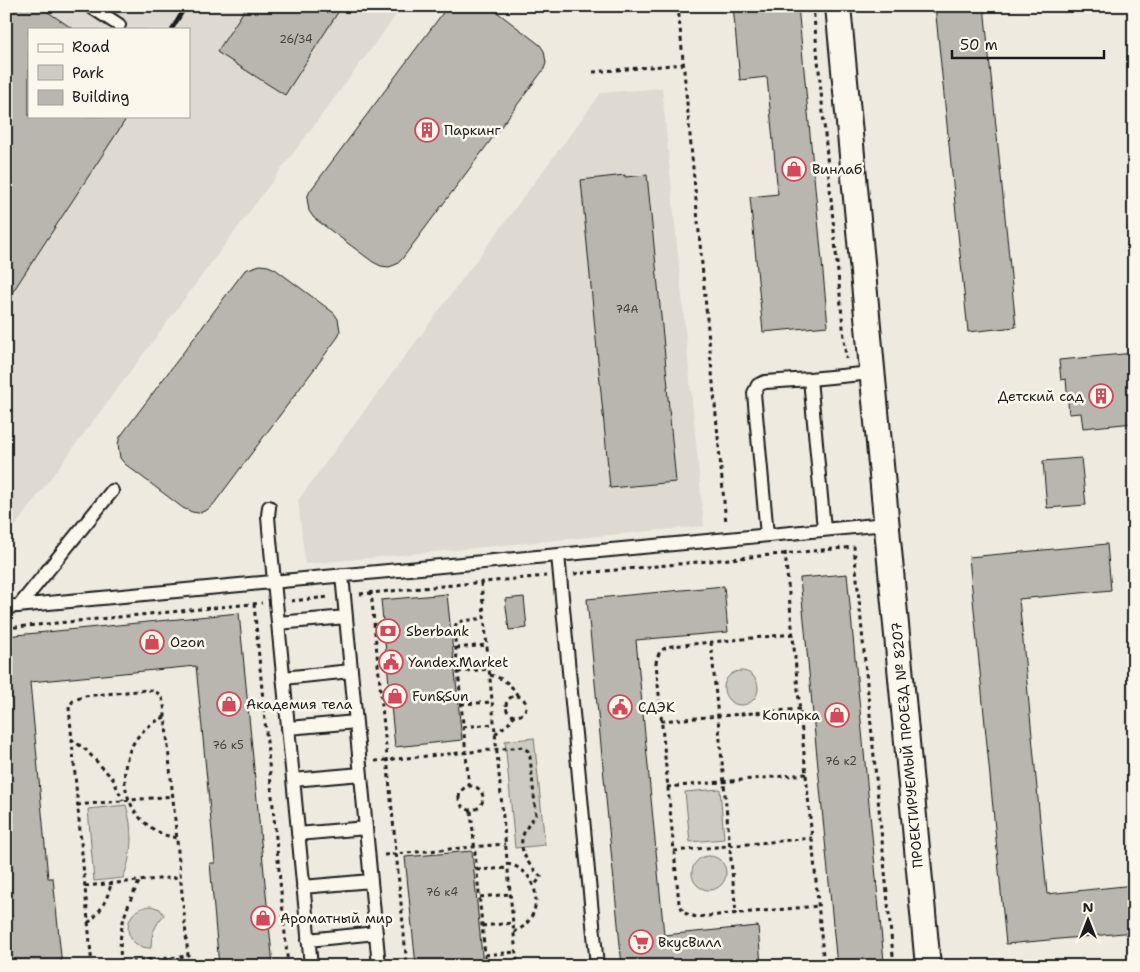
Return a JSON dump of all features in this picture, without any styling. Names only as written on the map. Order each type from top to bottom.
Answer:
[{"type":"street","name":"ПРОЕКТИРУЕМЫЙ ПРОЕЗД № 8207","points":[[838,6],[928,966]]},
{"type":"lane","points":[[90,6],[119,25]]},
{"type":"lane","points":[[767,535],[754,392],[758,385],[765,382],[872,373]]},
{"type":"lane","points":[[810,379],[824,529]]},
{"type":"lane","points":[[13,607],[112,491]]},
{"type":"lane","points":[[270,507],[268,516],[311,966]]},
{"type":"lane","points":[[13,607],[886,524]]},
{"type":"lane","points":[[558,555],[597,966]]},
{"type":"lane","points":[[342,575],[380,966]]},
{"type":"lane","points":[[278,623],[346,617]]},
{"type":"lane","points":[[283,678],[352,671]]},
{"type":"lane","points":[[288,728],[356,722]]},
{"type":"lane","points":[[293,780],[361,768]]},
{"type":"lane","points":[[298,834],[366,828]]},
{"type":"lane","points":[[303,887],[372,881]]},
{"type":"lane","points":[[308,940],[376,933]]},
{"type":"path","points":[[678,6],[728,539]]},
{"type":"path","points":[[813,6],[847,375]]},
{"type":"path","points":[[593,72],[684,64]]},
{"type":"path","points":[[783,534],[824,966]]},
{"type":"path","points":[[479,562],[517,966]]},
{"type":"path","points":[[369,573],[407,966]]},
{"type":"path","points":[[254,604],[288,966]]},
{"type":"path","points":[[469,786],[454,629],[457,622],[484,618]]},
{"type":"path","points":[[793,634],[666,647],[661,650],[657,655],[656,663],[667,787],[679,903],[684,913],[696,917],[819,906]]},
{"type":"path","points":[[711,642],[736,914]]},
{"type":"path","points":[[456,648],[487,645]]},
{"type":"path","points":[[458,672],[489,669]]},
{"type":"path","points":[[490,675],[497,676],[510,684],[518,697],[524,701],[526,708],[521,714],[514,716],[509,723],[495,734]]},
{"type":"path","points":[[188,956],[92,966],[69,707],[73,701],[84,696],[154,690],[162,698],[173,796],[189,966]]},
{"type":"path","points":[[514,716],[508,712],[506,706],[511,698],[518,697]]},
{"type":"path","points":[[461,704],[492,702]]},
{"type":"path","points":[[661,721],[800,709]]},
{"type":"path","points":[[165,717],[155,721],[139,734],[128,752],[124,772],[128,800],[134,811],[148,826],[166,836],[176,838]]},
{"type":"path","points":[[463,728],[494,724]]},
{"type":"path","points":[[71,738],[86,750],[113,779],[123,801]]},
{"type":"path","points":[[361,768],[387,760],[523,747],[528,751],[536,815],[524,829],[521,842],[522,852],[531,867],[541,877],[534,886]]},
{"type":"path","points":[[667,787],[806,774]]},
{"type":"path","points":[[469,786],[476,787],[481,791],[483,797],[482,804],[478,809],[472,811],[464,809],[459,803],[462,789],[469,786]]},
{"type":"path","points":[[77,805],[173,796]]},
{"type":"path","points":[[472,811],[486,966]]},
{"type":"path","points":[[674,851],[812,838]]},
{"type":"path","points":[[369,856],[506,844]]},
{"type":"path","points":[[477,870],[508,866],[521,869],[529,877],[534,886],[536,907],[532,917],[525,925],[514,932]]},
{"type":"path","points":[[85,886],[180,877]]},
{"type":"path","points":[[121,963],[120,933],[123,918],[139,881]]},
{"type":"path","points":[[88,923],[97,915],[104,904],[112,884]]},
{"type":"path","points":[[480,897],[510,894]]},
{"type":"path","points":[[482,926],[513,923]]},
{"type":"path","points":[[485,955],[516,952]]},
{"type":"path","points":[[140,961],[142,966]]},
{"type":"shaded area","points":[[6,6],[403,6],[6,538]]},
{"type":"shaded area","points":[[662,88],[704,526],[305,564],[298,500],[601,93]]},
{"type":"green space","points":[[741,671],[748,672],[753,676],[757,681],[757,695],[753,700],[748,704],[741,705],[734,704],[729,700],[725,695],[724,688],[725,681],[729,676],[734,672]]},
{"type":"green space","points":[[534,738],[545,845],[515,848],[505,741]]},
{"type":"green space","points":[[720,789],[724,839],[690,842],[685,792]]},
{"type":"green space","points":[[126,805],[131,841],[129,860],[123,878],[94,881],[88,809]]},
{"type":"green space","points":[[709,856],[716,857],[721,861],[725,866],[725,880],[721,885],[716,889],[709,890],[702,889],[697,885],[693,880],[692,873],[693,866],[697,861],[702,857]]},
{"type":"green space","points":[[151,906],[160,909],[164,915],[154,930],[151,948],[141,947],[130,936],[129,920],[141,908]]},
{"type":"building","points":[[6,6],[39,6],[72,28],[28,28],[28,118],[127,118],[6,302]]},
{"type":"building","points":[[247,6],[342,6],[285,95],[217,52]]},
{"type":"building","name":"Паркинг","points":[[448,6],[489,6],[540,45],[544,51],[546,63],[544,69],[402,259],[397,264],[389,267],[381,266],[314,218],[309,211],[307,198],[310,191]]},
{"type":"building","points":[[733,6],[798,6],[828,326],[763,332],[750,197],[778,194],[767,77],[740,80]]},
{"type":"building","points":[[935,6],[984,6],[1016,327],[968,332]]},
{"type":"building","points":[[625,175],[625,177],[647,175],[676,482],[610,488],[581,180]]},
{"type":"building","points":[[260,265],[275,269],[334,313],[338,319],[340,331],[338,337],[213,505],[199,513],[192,512],[183,508],[125,464],[120,458],[118,444],[120,437],[245,270]]},
{"type":"building","name":"Детский сад","points":[[1134,353],[1134,423],[1083,428],[1081,413],[1069,414],[1066,379],[1061,380],[1059,360]]},
{"type":"building","points":[[1081,458],[1086,505],[1047,508],[1043,461]]},
{"type":"building","points":[[1107,544],[1111,590],[1019,599],[1047,894],[1134,885],[1134,932],[1006,944],[969,557]]},
{"type":"building","points":[[847,574],[884,961],[837,966],[800,578]]},
{"type":"building","points":[[724,586],[728,632],[636,640],[664,935],[758,926],[761,966],[622,966],[587,599]]},
{"type":"building","points":[[447,594],[462,740],[395,747],[381,600]]},
{"type":"building","points":[[524,597],[527,628],[509,630],[505,599]]},
{"type":"building","points":[[239,613],[273,966],[219,966],[210,863],[215,863],[196,666],[30,682],[48,878],[53,878],[62,966],[11,966],[6,921],[6,636]]},
{"type":"building","points":[[472,851],[483,966],[416,966],[405,857]]},
{"type":"railway","points":[[173,28],[186,6]]},
{"type":"place","name":"Паркинг","points":[[427,130]]},
{"type":"place","name":"Винлаб","points":[[794,169]]},
{"type":"place","name":"Детский сад","points":[[1101,396]]},
{"type":"place","name":"Sberbank","points":[[388,631]]},
{"type":"place","name":"Ozon","points":[[152,642]]},
{"type":"place","name":"Yandex.Market","points":[[391,662]]},
{"type":"place","name":"Fun&Sun","points":[[395,696]]},
{"type":"place","name":"Академия тела","points":[[229,704]]},
{"type":"place","name":"СДЭК","points":[[620,707]]},
{"type":"place","name":"Копирка","points":[[837,715]]},
{"type":"place","name":"Ароматный мир","points":[[263,918]]},
{"type":"place","name":"ВкусВилл","points":[[641,942]]}]
